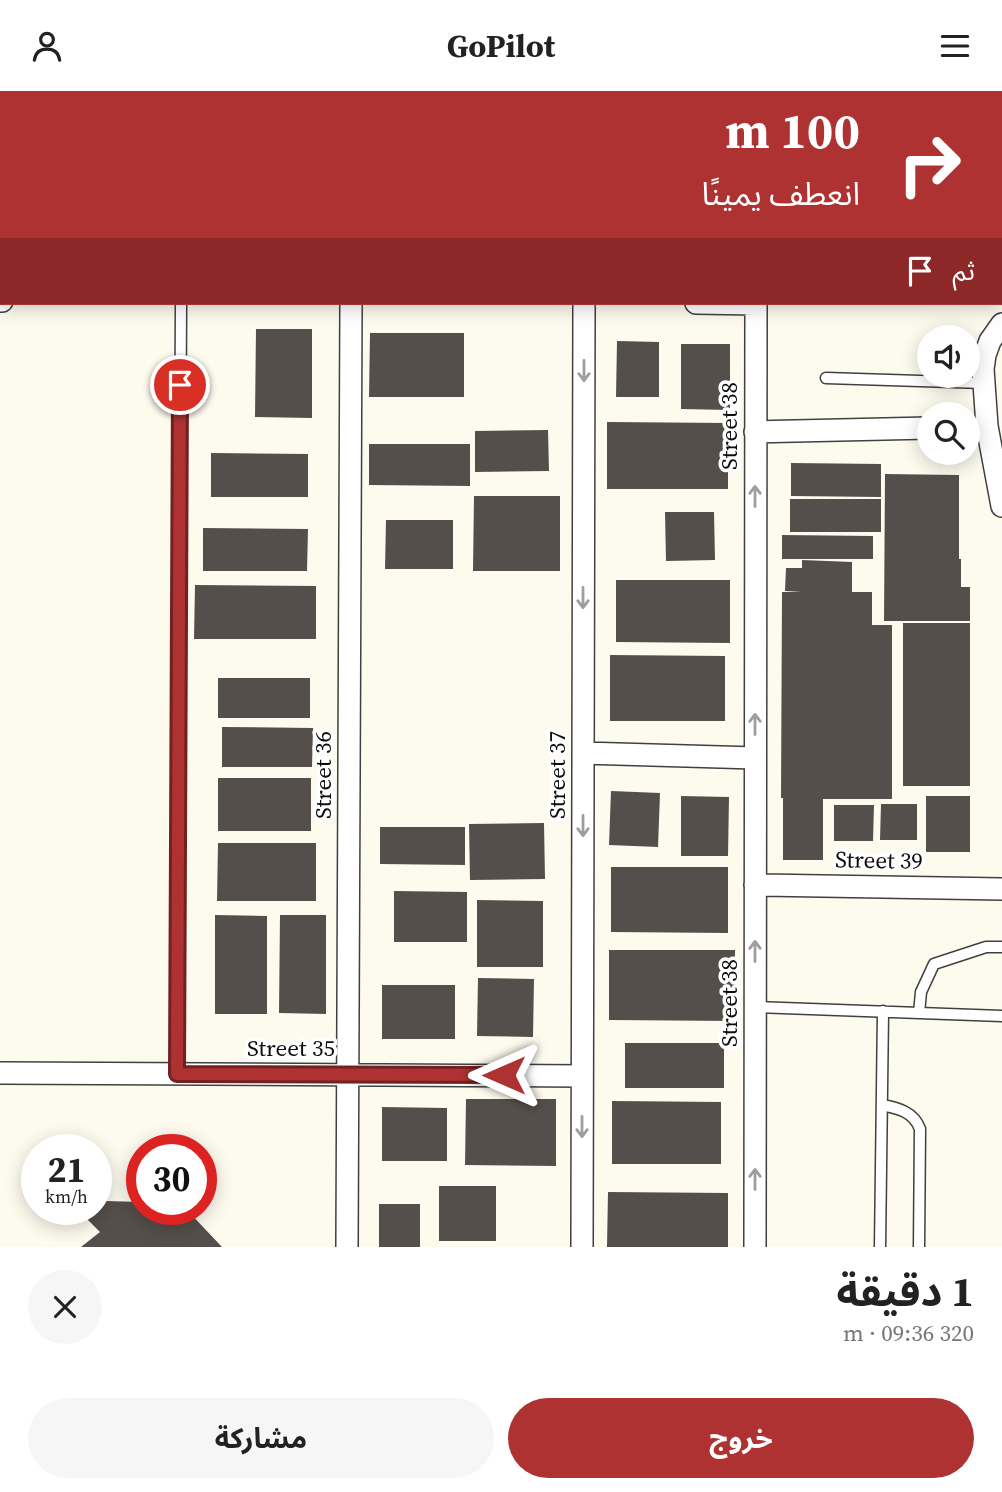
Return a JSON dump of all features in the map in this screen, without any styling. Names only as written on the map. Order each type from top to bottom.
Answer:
[{"type":"street","name":"Street 36","points":[[348,1247],[351,305]]},
{"type":"street","name":"Street 37","points":[[582,1247],[584,305]]},
{"type":"street","name":"Street 38","points":[[755,1247],[756,305]]},
{"type":"street","points":[[980,404],[985,355],[990,341],[1002,324]]},
{"type":"street","points":[[755,432],[917,428]]},
{"type":"street","points":[[980,436],[1002,506]]},
{"type":"street","points":[[583,753],[755,758]]},
{"type":"street","name":"Street 39","points":[[755,885],[1002,889]]},
{"type":"street","name":"Street 35","points":[[0,1073],[582,1076]]},
{"type":"lane","points":[[177,1074],[181,305]]},
{"type":"lane","points":[[826,378],[983,383]]},
{"type":"lane","points":[[919,1013],[921,992],[934,964],[986,947],[1002,947]]},
{"type":"lane","points":[[755,1007],[1002,1016]]},
{"type":"lane","points":[[880,1247],[883,1011]]},
{"type":"lane","points":[[882,1105],[905,1111],[920,1129],[919,1247]]},
{"type":"building","points":[[256,329],[312,329],[312,418],[255,417]]},
{"type":"building","points":[[370,333],[464,333],[464,397],[369,397]]},
{"type":"building","points":[[617,341],[659,342],[659,397],[616,397]]},
{"type":"building","points":[[681,344],[730,344],[730,410],[681,409]]},
{"type":"building","points":[[607,422],[728,423],[728,489],[607,489]]},
{"type":"building","points":[[548,430],[549,471],[475,472],[475,431]]},
{"type":"building","points":[[369,444],[470,444],[470,486],[369,485]]},
{"type":"building","points":[[211,453],[308,454],[308,497],[211,497]]},
{"type":"building","points":[[791,463],[881,464],[881,497],[791,496]]},
{"type":"building","points":[[885,474],[959,475],[961,587],[970,587],[970,621],[884,621]]},
{"type":"building","points":[[474,496],[560,496],[560,571],[473,571]]},
{"type":"building","points":[[790,499],[881,499],[881,532],[790,532]]},
{"type":"building","points":[[665,512],[714,512],[715,560],[666,561]]},
{"type":"building","points":[[386,520],[453,520],[453,569],[385,569]]},
{"type":"building","points":[[203,528],[308,529],[307,571],[203,571]]},
{"type":"building","points":[[782,535],[873,536],[873,559],[782,559]]},
{"type":"building","points":[[802,560],[852,562],[852,592],[872,592],[872,625],[892,625],[892,799],[823,799],[823,860],[783,860],[782,592],[802,592],[785,591],[786,568],[802,568]]},
{"type":"building","points":[[616,580],[730,580],[730,643],[616,642]]},
{"type":"building","points":[[195,585],[316,586],[316,639],[194,639]]},
{"type":"building","points":[[903,623],[970,623],[970,786],[903,786]]},
{"type":"building","points":[[610,655],[725,656],[725,721],[610,721]]},
{"type":"building","points":[[218,678],[310,678],[310,718],[218,718]]},
{"type":"building","points":[[222,727],[313,728],[312,767],[222,767]]},
{"type":"building","points":[[218,778],[311,778],[311,831],[218,831]]},
{"type":"building","points":[[611,791],[660,793],[658,847],[609,845]]},
{"type":"building","points":[[681,796],[729,797],[728,856],[681,856]]},
{"type":"building","points":[[926,796],[970,796],[970,852],[926,852]]},
{"type":"building","points":[[881,804],[917,804],[917,840],[880,840]]},
{"type":"building","points":[[834,805],[874,805],[873,841],[834,841]]},
{"type":"building","points":[[544,823],[545,879],[470,880],[469,824]]},
{"type":"building","points":[[380,827],[465,827],[465,865],[380,864]]},
{"type":"building","points":[[218,843],[316,843],[316,901],[217,901]]},
{"type":"building","points":[[611,867],[728,867],[728,933],[611,932]]},
{"type":"building","points":[[394,891],[467,892],[467,942],[394,942]]},
{"type":"building","points":[[477,900],[543,901],[543,967],[477,967]]},
{"type":"building","points":[[215,915],[267,916],[267,1014],[215,1014]]},
{"type":"building","points":[[280,915],[326,915],[326,1014],[279,1013]]},
{"type":"building","points":[[609,950],[735,950],[735,1021],[609,1020]]},
{"type":"building","points":[[478,978],[534,979],[533,1037],[477,1036]]},
{"type":"building","points":[[382,985],[455,985],[455,1039],[382,1039]]},
{"type":"building","points":[[625,1043],[724,1043],[724,1088],[625,1088]]},
{"type":"building","points":[[466,1099],[556,1099],[556,1166],[465,1165]]},
{"type":"building","points":[[612,1101],[721,1102],[721,1164],[612,1164]]},
{"type":"building","points":[[382,1107],[447,1108],[447,1161],[382,1161]]},
{"type":"building","points":[[439,1186],[496,1186],[496,1241],[439,1241]]},
{"type":"building","points":[[608,1192],[728,1193],[728,1247],[607,1247]]},
{"type":"building","points":[[112,1201],[126,1202],[126,1225],[201,1225],[222,1247],[81,1247],[100,1232],[93,1225],[112,1225]]},
{"type":"building","points":[[379,1204],[420,1204],[420,1247],[379,1247]]},
{"type":"route","points":[[180,385],[177,1074],[504,1075]]}]
